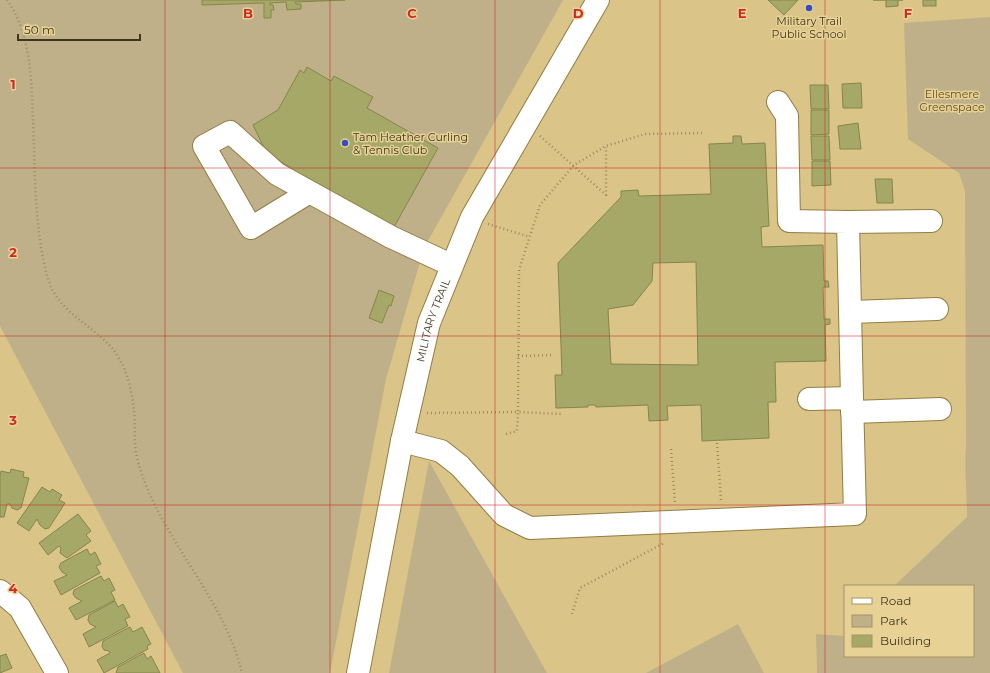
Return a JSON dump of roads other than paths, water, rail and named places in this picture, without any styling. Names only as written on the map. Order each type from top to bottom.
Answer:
[{"type":"street","name":"MILITARY TRAIL","points":[[358,673],[402,441],[429,323],[451,265],[472,217],[598,0]]},
{"type":"street","points":[[778,102],[787,116],[789,221],[931,221]]},
{"type":"street","points":[[308,193],[251,228],[204,146],[230,132],[277,174],[308,193],[390,237],[451,265]]},
{"type":"street","points":[[402,441],[441,451],[460,466],[504,515],[530,528],[855,514],[848,222]]},
{"type":"street","points":[[850,312],[937,309]]},
{"type":"street","points":[[809,399],[852,405],[940,409]]},
{"type":"street","points":[[0,590],[20,608],[57,673]]},
{"type":"place","name":"Military Trail Public School","points":[[809,8]]},
{"type":"place","name":"Tam Heather Curling & Tennis Club","points":[[345,143]]},
{"type":"park label","name":"Ellesmere Greenspace","points":[[952,100]]}]
